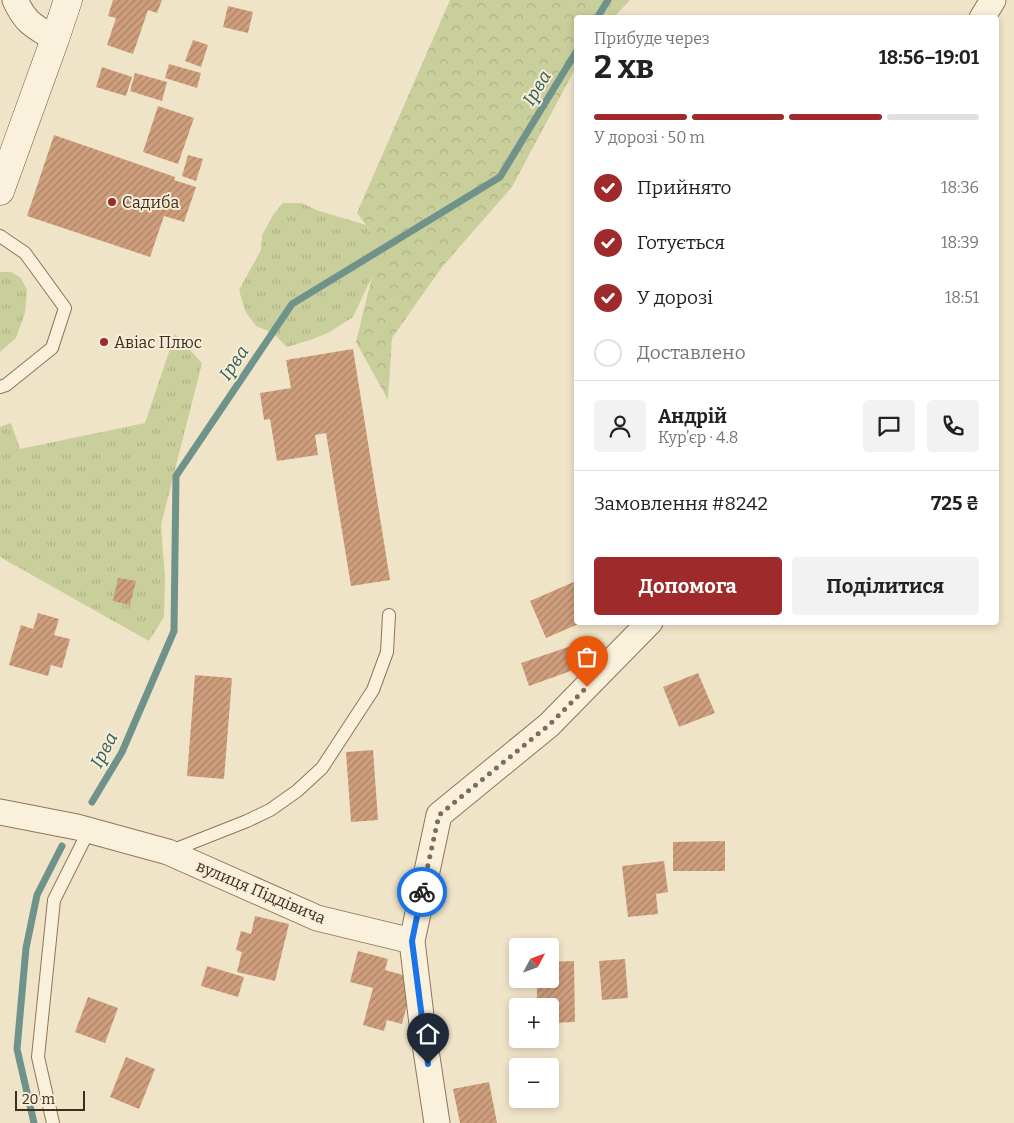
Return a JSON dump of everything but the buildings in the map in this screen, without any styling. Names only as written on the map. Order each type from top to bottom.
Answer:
[{"type":"main road","points":[[0,191],[56,39],[68,0]]},
{"type":"street","points":[[15,0],[20,12],[29,24],[56,39]]},
{"type":"street","points":[[984,15],[993,0]]},
{"type":"street","points":[[437,1123],[412,941],[439,815],[549,725],[647,625]]},
{"type":"street","name":"вулиця Піддівича","points":[[0,812],[89,830],[168,852],[317,918],[412,941]]},
{"type":"lane","points":[[0,236],[25,253],[65,308],[52,348],[0,387]]},
{"type":"lane","points":[[168,852],[270,810],[298,791],[322,768],[373,690],[386,652],[390,616]]},
{"type":"lane","points":[[53,1123],[38,1057],[54,900],[89,830]]},
{"type":"green space","points":[[450,0],[630,0],[616,15],[574,15],[574,71],[512,187],[442,267],[392,338],[388,400],[356,342],[375,264],[377,243],[357,213]]},
{"type":"green space","points":[[283,203],[302,203],[316,210],[366,225],[377,243],[375,270],[353,317],[328,333],[287,347],[273,333],[256,326],[245,311],[239,290],[261,250],[262,235],[273,215]]},
{"type":"green space","points":[[0,272],[11,272],[21,278],[27,290],[25,313],[16,338],[0,352]]},
{"type":"green space","points":[[175,334],[202,363],[161,525],[165,577],[164,617],[149,641],[0,557],[0,427],[11,423],[20,449],[145,423]]},
{"type":"waterway","name":"Ірва","points":[[599,15],[608,0]]},
{"type":"waterway","name":"Ірва","points":[[92,802],[122,752],[174,631],[176,476],[292,304],[500,177],[574,55]]},
{"type":"waterway","name":"Ірва","points":[[34,1123],[17,1049],[26,948],[37,895],[62,846]]},
{"type":"way so far","points":[[422,892],[439,815],[549,725],[587,687]]},
{"type":"place","name":"Садиба","points":[[112,202]]},
{"type":"place","name":"Авіас Плюс","points":[[104,342]]},
{"type":"route","points":[[422,892],[412,941],[428,1064]]}]
